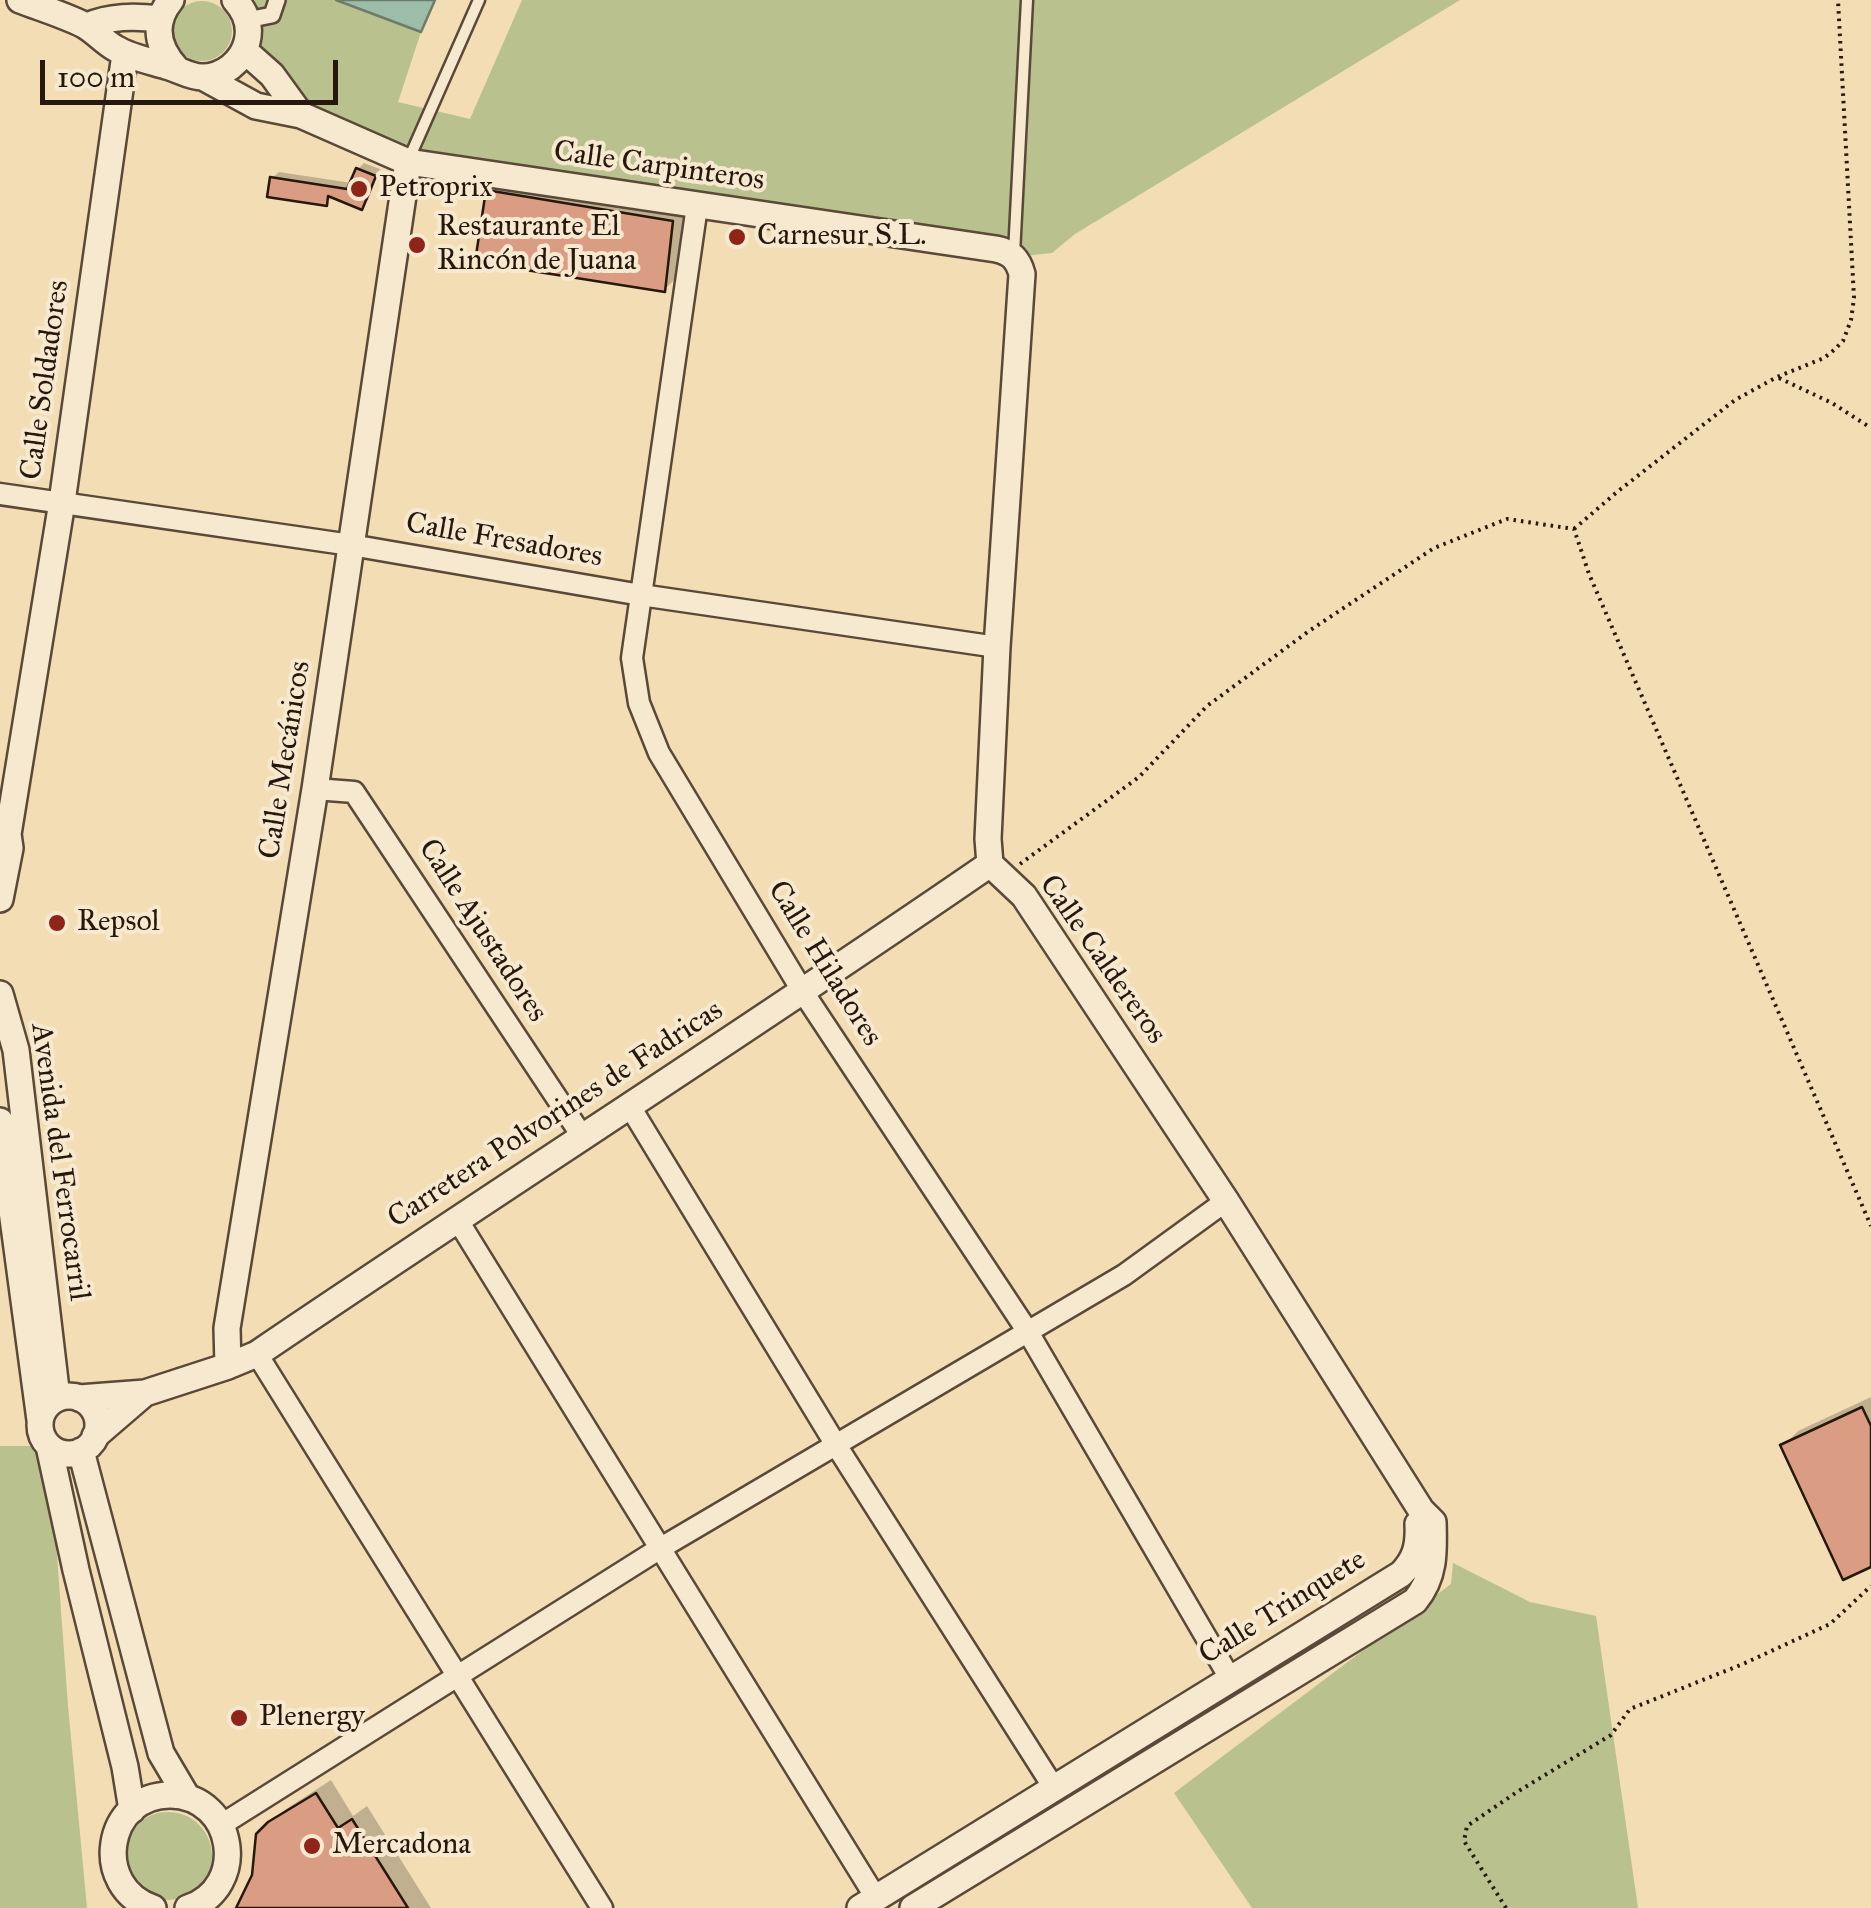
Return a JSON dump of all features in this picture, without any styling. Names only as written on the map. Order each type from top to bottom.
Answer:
[{"type":"street","points":[[20,0],[87,26],[126,54],[203,77],[220,74],[234,65],[244,51],[248,36],[241,7],[272,15],[278,0]]},
{"type":"street","points":[[87,26],[111,19],[143,17],[163,7]]},
{"type":"street","points":[[163,7],[160,46],[177,69]]},
{"type":"street","points":[[244,51],[272,75],[301,115]]},
{"type":"street","name":"Calle Soldadores","points":[[0,899],[10,848],[4,842],[62,502],[126,54]]},
{"type":"street","points":[[203,77],[256,106],[301,115]]},
{"type":"street","name":"Calle Carpinteros","points":[[301,115],[408,162],[996,248],[1014,256]]},
{"type":"street","name":"Calle Mecánicos","points":[[228,1366],[227,1328],[315,788],[408,162]]},
{"type":"street","name":"Calle Hiladores","points":[[697,206],[632,658],[639,703],[659,753],[804,992],[1028,1332],[1231,1680]]},
{"type":"street","points":[[990,864],[998,647],[1022,274],[1014,256]]},
{"type":"street","name":"Calle Fresadores","points":[[0,494],[998,647]]},
{"type":"street","name":"Calle Ajustadores","points":[[315,788],[354,792],[582,1136]]},
{"type":"street","name":"Carretera Polvorines de Fadricas","points":[[68,1398],[145,1393],[257,1354],[804,992],[990,864]]},
{"type":"street","name":"Calle Caldereros","points":[[990,864],[1024,896],[1226,1201],[1421,1510]]},
{"type":"street","points":[[0,907],[0,916]]},
{"type":"street","name":"Avenida del Ferrocarril","points":[[0,994],[16,1050],[68,1398]]},
{"type":"street","points":[[629,1106],[836,1445],[1054,1788]]},
{"type":"street","name":"Avenida del Ferrocarril","points":[[0,1121],[40,1420]]},
{"type":"street","points":[[221,1825],[659,1550],[1124,1275],[1226,1201]]},
{"type":"street","points":[[457,1219],[868,1903]]},
{"type":"street","points":[[257,1354],[602,1908]]},
{"type":"street","name":"Carretera Polvorines de Fadricas","points":[[88,1444],[145,1393]]},
{"type":"street","points":[[132,1810],[126,1767],[49,1446],[40,1429],[43,1411],[68,1398],[93,1409],[97,1418],[88,1444],[160,1753],[187,1797]]},
{"type":"street","points":[[49,1446],[64,1454],[88,1444]]},
{"type":"street","name":"Calle Trinquete","points":[[868,1903],[1401,1574],[1412,1564],[1418,1550],[1421,1510]]},
{"type":"street","name":"Calle Trinquete","points":[[913,1908],[1415,1601],[1431,1576],[1434,1552],[1433,1522],[1421,1510]]},
{"type":"street","points":[[147,1907],[128,1893],[118,1878],[114,1842],[120,1824],[132,1810],[149,1799],[168,1795],[187,1797],[201,1804],[221,1825],[228,1843],[228,1862],[222,1880],[210,1895],[192,1907]]},
{"type":"lane","points":[[408,162],[479,0]]},
{"type":"lane","points":[[1014,256],[1027,0]]},
{"type":"path","points":[[990,864],[1022,864],[1138,778],[1207,706],[1309,631],[1434,548],[1506,519],[1574,530],[1735,400],[1824,358],[1843,341],[1854,298],[1838,0]]},
{"type":"path","points":[[1777,377],[1832,403],[1871,428]]},
{"type":"path","points":[[1574,530],[1589,574],[1871,1226]]},
{"type":"path","points":[[1506,1908],[1464,1842],[1466,1826],[1611,1735],[1630,1709],[1830,1624],[1871,1586]]},
{"type":"shaded area","points":[[255,0],[358,0],[421,32],[398,102],[470,119],[522,0],[1460,0],[1075,234],[1052,253],[1014,257],[408,162],[301,115],[245,51]]},
{"type":"shaded area","points":[[336,0],[435,0],[421,32]]},
{"type":"shaded area","points":[[202,1],[223,10],[232,31],[223,52],[202,61],[181,52],[172,31],[181,10]]},
{"type":"shaded area","points":[[0,1446],[49,1446],[87,1908],[0,1908]]},
{"type":"shaded area","points":[[1453,1563],[1530,1602],[1596,1616],[1638,1908],[1252,1908],[1174,1793],[1451,1584]]},
{"type":"shaded area","points":[[168,1812],[199,1825],[212,1856],[199,1887],[168,1900],[137,1887],[124,1856],[137,1825]]},
{"type":"building","points":[[356,168],[376,176],[362,210],[328,196],[327,206],[267,197],[270,177],[347,189]]},
{"type":"building","points":[[486,190],[673,221],[665,292],[475,262]]},
{"type":"building","points":[[1862,1407],[1871,1426],[1871,1567],[1843,1580],[1780,1445]]},
{"type":"building","name":"Mercadona","points":[[316,1793],[338,1828],[352,1819],[408,1908],[236,1908],[252,1875],[256,1834],[268,1822]]},
{"type":"place","name":"Petroprix","points":[[359,189]]},
{"type":"place","name":"Carnesur S.L.","points":[[737,237]]},
{"type":"place","name":"Restaurante El Rincón de Juana","points":[[417,245]]},
{"type":"place","name":"Repsol","points":[[57,923]]},
{"type":"place","name":"Plenergy","points":[[239,1718]]},
{"type":"place","name":"Mercadona","points":[[312,1846]]}]
